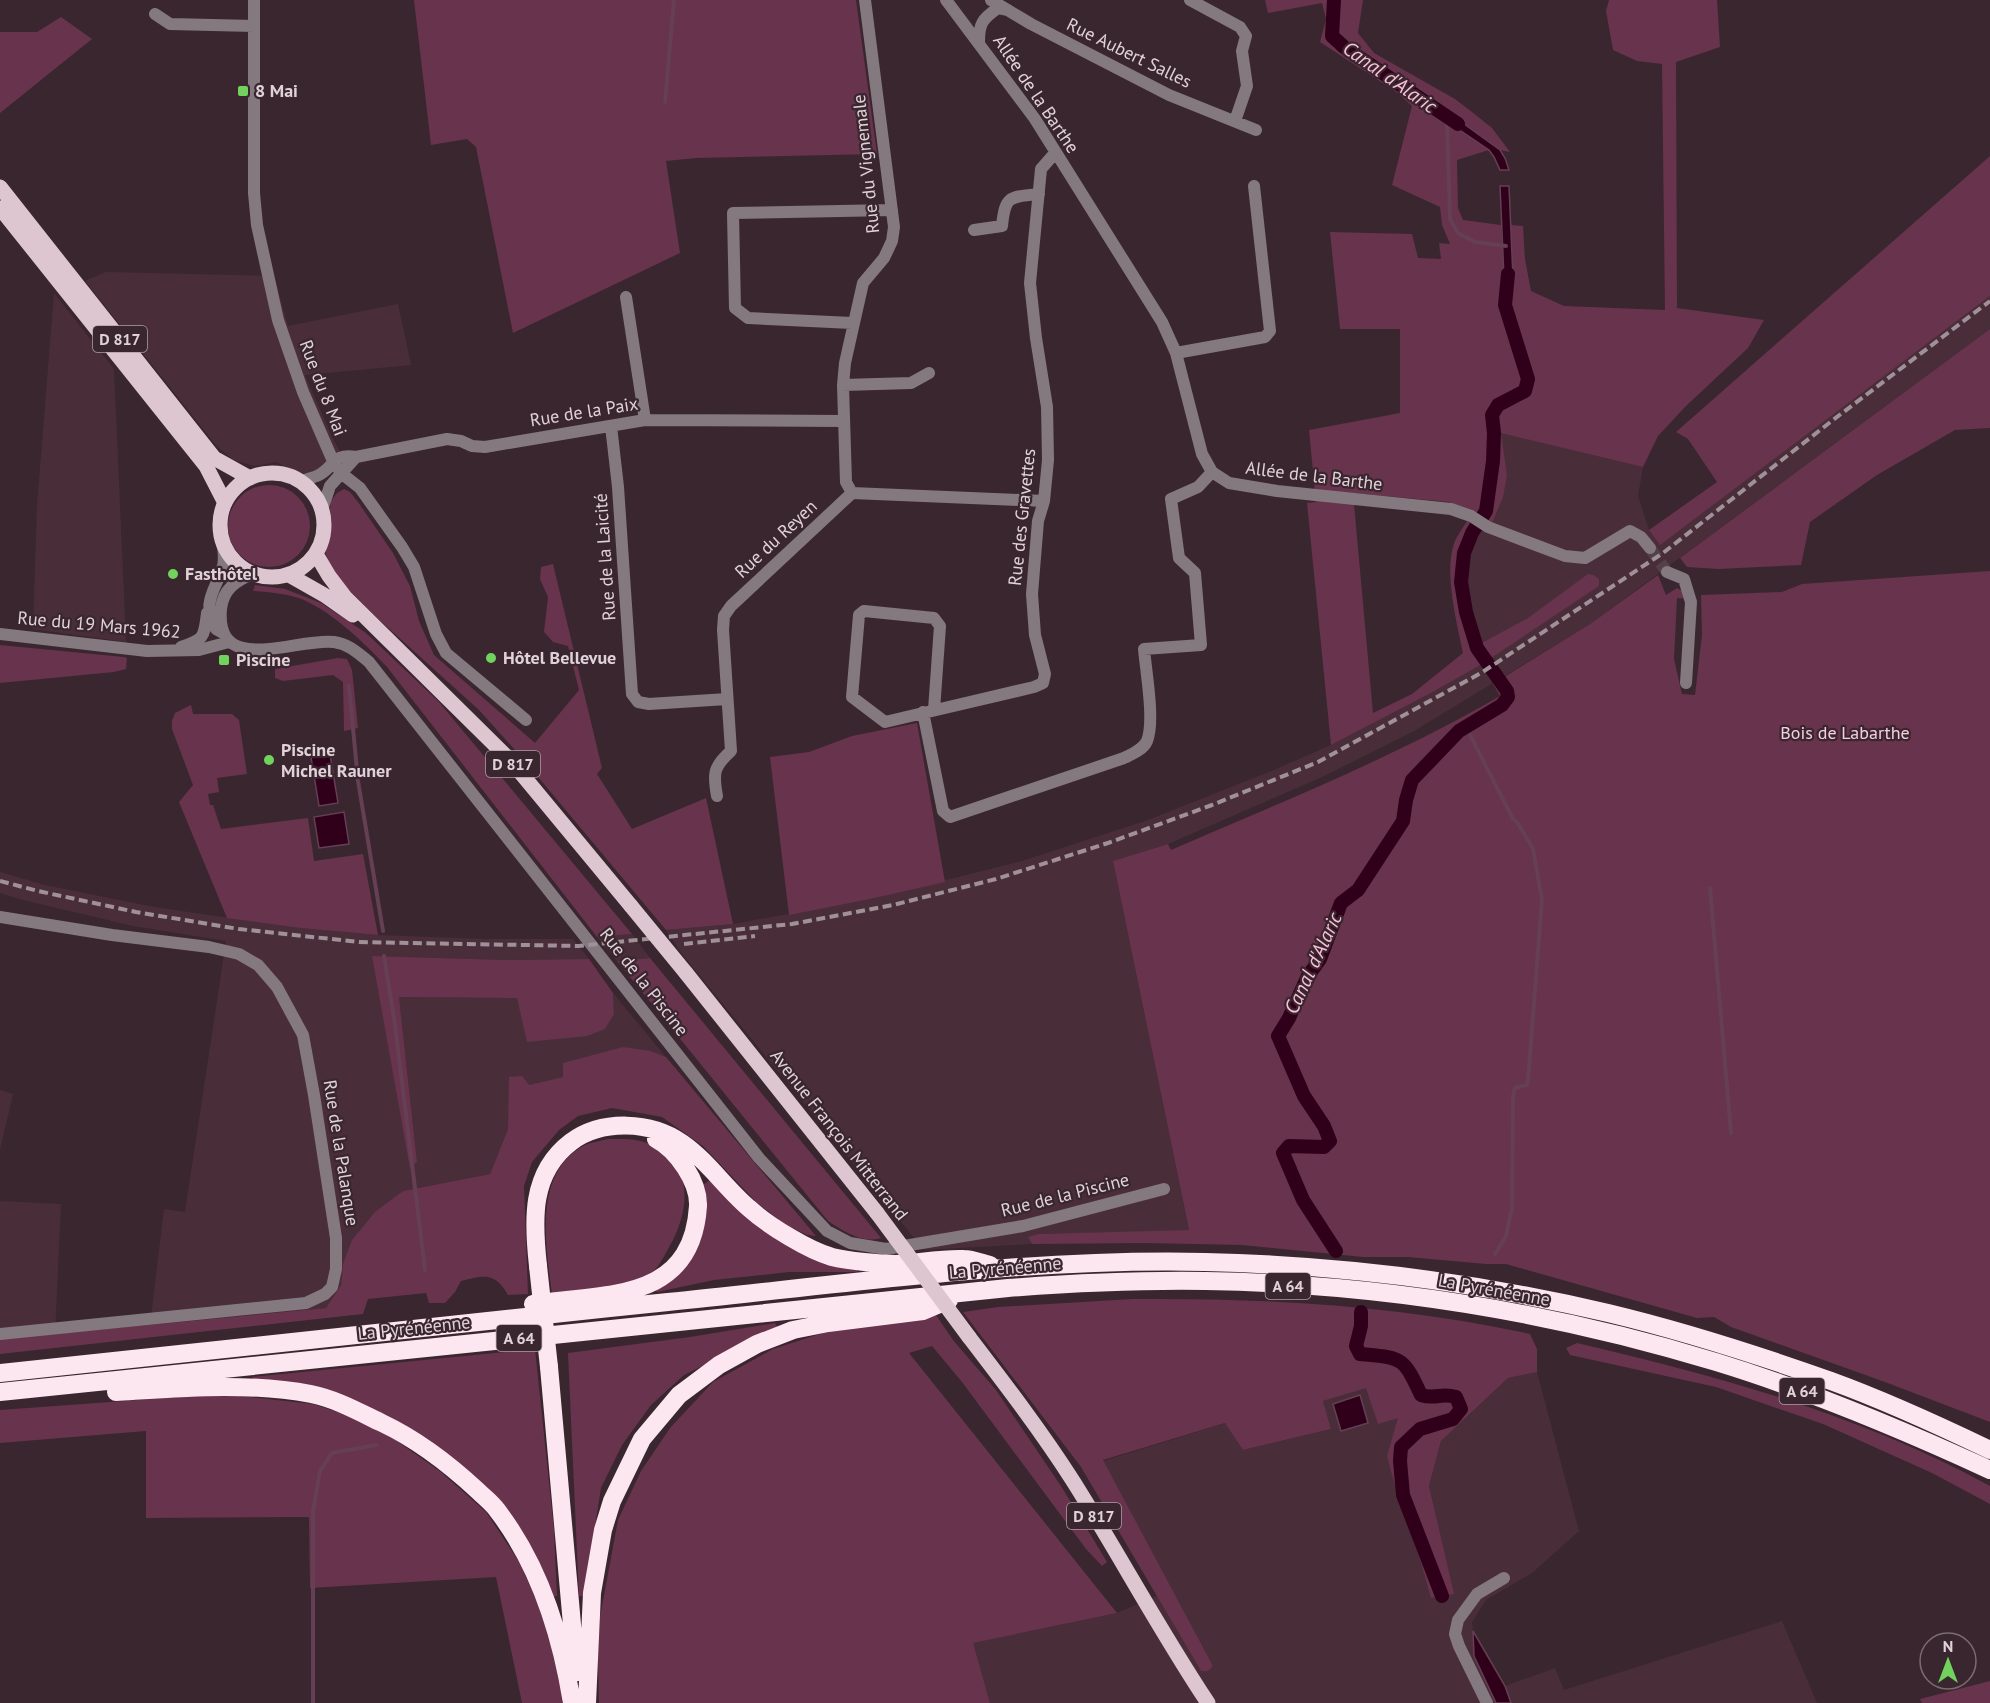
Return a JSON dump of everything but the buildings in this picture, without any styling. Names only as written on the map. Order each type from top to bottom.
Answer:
[{"type":"highway","points":[[579,1702],[549,1367],[534,1233],[536,1198],[540,1182],[548,1166],[569,1143],[583,1134],[620,1125],[666,1133],[682,1143],[751,1210],[790,1237],[832,1257],[893,1264],[965,1258],[1001,1268]]},
{"type":"highway","points":[[503,1319],[525,1305],[630,1291],[656,1282],[676,1267],[692,1242],[697,1220],[698,1198],[685,1167],[675,1153],[634,1126]]},
{"type":"highway","name":"La Pyrénéenne","points":[[0,1373],[1001,1268],[1119,1262],[1207,1262],[1327,1269],[1409,1277],[1516,1294],[1611,1314],[1720,1344],[1835,1383],[1928,1421],[1990,1450]]},
{"type":"highway","name":"La Pyrénéenne","points":[[0,1392],[967,1292],[1062,1284],[1207,1281],[1403,1296],[1511,1312],[1606,1332],[1716,1362],[1830,1401],[1921,1438],[1990,1470]]},
{"type":"highway","points":[[579,1702],[592,1593],[603,1530],[612,1501],[642,1439],[679,1395],[719,1365],[757,1344],[794,1330],[828,1323],[923,1311],[967,1292]]},
{"type":"highway","points":[[71,1385],[91,1393],[219,1387],[301,1393],[346,1405],[404,1433],[453,1467],[496,1509],[525,1553],[548,1602],[579,1702]]},
{"type":"main road","name":"D 817","points":[[0,187],[214,458],[250,478]]},
{"type":"main road","name":"D 817","points":[[0,208],[206,466],[225,503]]},
{"type":"main road","points":[[267,474],[284,475],[300,482],[309,489],[322,510],[324,525],[322,540],[316,554],[304,566],[289,575],[264,577],[252,574],[234,561],[222,543],[220,523],[225,503],[231,493],[250,478],[267,474]]},
{"type":"main road","name":"Avenue François Mitterrand","points":[[316,554],[328,576],[345,597],[510,760],[686,973],[877,1213],[1023,1408],[1073,1481],[1178,1658],[1208,1703]]},
{"type":"main road","name":"Avenue François Mitterrand","points":[[289,575],[326,596],[382,636]]},
{"type":"street","name":"Rue du 8 Mai","points":[[254,0],[254,193],[257,225],[278,320],[303,393],[333,461],[341,473],[360,488],[414,567],[436,634],[446,652],[526,720]]},
{"type":"street","name":"Rue du Vignemale","points":[[852,493],[846,482],[843,385],[852,323],[863,283],[884,258],[892,241],[894,227],[865,0]]},
{"type":"street","name":"Allée de la Barthe","points":[[946,0],[1035,119],[1162,322],[1176,353],[1202,454],[1212,472],[1229,483],[1268,490],[1451,509],[1471,516],[1488,527],[1565,556],[1585,558],[1630,531],[1641,537],[1650,548]]},
{"type":"street","name":"Rue Aubert Salles","points":[[991,0],[1169,95],[1256,130]]},
{"type":"street","points":[[1191,0],[1240,27],[1246,36],[1242,51],[1247,86],[1235,121]]},
{"type":"street","points":[[979,42],[979,27],[986,16],[998,8],[1008,10]]},
{"type":"street","points":[[155,14],[170,24],[254,26]]},
{"type":"street","name":"Rue des Gravettes","points":[[929,711],[1043,683],[1045,674],[1035,635],[1032,594],[1038,521],[1044,501],[1048,460],[1047,407],[1030,283],[1041,169],[1055,153]]},
{"type":"street","points":[[1176,353],[1265,337],[1270,331],[1254,186]]},
{"type":"street","points":[[974,230],[1002,226],[1004,207],[1014,197],[1039,194]]},
{"type":"street","points":[[852,323],[748,318],[735,308],[734,213],[891,210]]},
{"type":"street","points":[[626,297],[645,420]]},
{"type":"street","points":[[843,385],[911,383],[928,373]]},
{"type":"street","name":"Rue de la Paix","points":[[333,461],[347,455],[356,457],[447,439],[485,447],[645,420],[843,421]]},
{"type":"street","name":"Rue de la Laicité","points":[[611,426],[618,487],[632,694],[638,702],[649,704],[727,699]]},
{"type":"street","points":[[322,510],[330,486],[356,457]]},
{"type":"street","points":[[300,482],[318,475],[333,461]]},
{"type":"street","points":[[929,711],[885,722],[852,697],[859,615],[864,611],[934,618],[938,621],[940,626],[929,711],[943,811],[950,817],[1124,758],[1137,751],[1146,742],[1150,722],[1144,649],[1202,645],[1195,573],[1179,558],[1171,499],[1198,487],[1212,472]]},
{"type":"street","points":[[852,493],[1044,501]]},
{"type":"street","name":"Rue du Reyen","points":[[717,796],[714,778],[716,767],[730,751],[724,616],[731,606],[852,493]]},
{"type":"street","points":[[147,651],[181,647],[196,642],[204,634],[214,584],[224,564],[222,543]]},
{"type":"street","points":[[1667,572],[1684,579],[1690,599],[1686,683]]},
{"type":"street","points":[[226,637],[221,606],[225,596],[234,582],[252,574]]},
{"type":"street","points":[[208,605],[212,622],[216,629],[226,637]]},
{"type":"street","name":"Rue du 19 Mars 1962","points":[[0,634],[147,651],[199,650],[226,637]]},
{"type":"street","name":"Rue de la Piscine","points":[[226,637],[251,650],[334,642],[349,646],[369,662],[752,1149],[827,1231],[850,1243],[886,1249],[1023,1226],[1164,1189]]},
{"type":"street","name":"Rue de la Palanque","points":[[0,917],[112,935],[209,946],[239,954],[258,965],[277,987],[303,1035],[336,1238],[336,1269],[332,1287],[326,1294],[306,1303],[0,1334]]},
{"type":"street","points":[[1487,1703],[1455,1634],[1458,1620],[1477,1594],[1504,1578]]},
{"type":"shaded area","points":[[1446,111],[1500,150],[1509,170],[1500,170],[1489,150],[1442,118]]},
{"type":"shaded area","points":[[1500,186],[1509,186],[1512,292],[1503,291]]},
{"type":"shaded area","points":[[106,272],[274,276],[288,326],[398,304],[411,365],[305,375],[343,457],[319,470],[301,474],[276,462],[255,466],[233,460],[216,445],[85,281]]},
{"type":"shaded area","points":[[54,293],[114,369],[126,642],[33,629],[37,506]]},
{"type":"shaded area","points":[[1990,296],[1990,329],[1590,624],[1414,731],[1320,778],[1168,844],[1113,861],[1189,1231],[1038,1234],[1029,1237],[1032,1244],[924,1250],[682,954],[666,930],[733,924],[870,899],[1022,861],[1148,820],[1331,745],[1429,694],[1528,618],[1482,644],[1469,605],[1465,573],[1469,554],[1481,532],[1492,523],[1507,475],[1500,432],[1643,467],[1638,496],[1649,530],[1660,544]]},
{"type":"shaded area","points":[[329,748],[338,803],[319,806],[310,751]]},
{"type":"shaded area","points":[[344,812],[349,844],[319,848],[314,817]]},
{"type":"shaded area","points":[[0,872],[45,885],[154,907],[300,928],[378,935],[485,939],[573,939],[589,959],[505,960],[372,956],[417,1162],[399,997],[517,998],[528,1042],[614,1014],[613,993],[666,1057],[651,1051],[563,1063],[564,1077],[529,1085],[510,1110],[508,1129],[490,1174],[403,1191],[343,1264],[341,1285],[326,1308],[150,1325],[164,1209],[185,1212],[226,941],[133,926],[0,893]]},
{"type":"shaded area","points":[[632,934],[650,958],[617,961],[597,937]]},
{"type":"shaded area","points":[[0,1090],[13,1094],[0,1150]]},
{"type":"shaded area","points":[[0,1201],[61,1204],[55,1334],[0,1339]]},
{"type":"shaded area","points":[[1537,1372],[1579,1531],[1532,1573],[1486,1600],[1472,1622],[1473,1631],[1505,1686],[1555,1668],[1564,1690],[1782,1621],[1817,1703],[990,1703],[972,1643],[1117,1613],[1157,1596],[1201,1671],[1213,1666],[1103,1461],[1226,1423],[1243,1450],[1331,1429],[1323,1401],[1366,1387],[1399,1417],[1398,1497],[1431,1597],[1453,1594],[1429,1486],[1441,1441],[1508,1378]]},
{"type":"shaded area","points":[[1360,1395],[1368,1423],[1341,1431],[1333,1404]]},
{"type":"shaded area","points":[[1473,1631],[1505,1686],[1511,1703],[1496,1703],[1474,1656]]},
{"type":"green space","points":[[414,0],[856,0],[877,154],[696,158],[666,161],[680,253],[513,333],[476,147],[467,139],[431,145]]},
{"type":"green space","points":[[1265,0],[1363,0],[1358,33],[1374,53],[1455,99],[1492,128],[1510,152],[1500,150],[1446,111],[1442,118],[1489,150],[1457,160],[1458,208],[1463,220],[1501,225],[1504,278],[1512,291],[1511,225],[1523,226],[1525,259],[1531,291],[1564,306],[1665,310],[1662,64],[1637,61],[1613,50],[1606,11],[1609,0],[1717,0],[1720,47],[1676,62],[1677,308],[1764,320],[1748,348],[1686,406],[1658,436],[1643,467],[1501,433],[1507,475],[1503,497],[1492,523],[1472,511],[1449,502],[1353,493],[1373,713],[1412,694],[1463,653],[1452,597],[1450,567],[1455,541],[1467,521],[1481,532],[1469,557],[1465,582],[1482,643],[1528,618],[1588,574],[1599,579],[1599,586],[1482,664],[1331,745],[1307,503],[1316,502],[1309,430],[1400,413],[1400,329],[1340,329],[1330,232],[1412,234],[1418,258],[1441,259],[1439,243],[1450,244],[1442,225],[1440,207],[1392,185],[1412,106],[1395,91],[1320,42],[1326,19],[1322,3],[1268,13]]},
{"type":"green space","points":[[61,17],[92,39],[0,113],[0,32],[37,32]]},
{"type":"green space","points":[[1990,156],[1990,296],[1660,545],[1649,530],[1717,482],[1688,439],[1676,432]]},
{"type":"green space","points":[[1990,329],[1990,428],[1955,430],[1877,475],[1810,522],[1801,565],[1719,569],[1687,567],[1680,558]]},
{"type":"green space","points":[[269,485],[285,488],[298,497],[307,510],[310,526],[307,542],[298,555],[285,564],[269,567],[253,564],[240,555],[231,542],[228,526],[231,510],[240,497],[253,488]]},
{"type":"green space","points":[[344,489],[350,492],[358,502],[393,553],[410,586],[419,621],[434,655],[535,743],[579,690],[568,646],[553,642],[544,632],[548,597],[540,579],[541,567],[553,564],[602,768],[597,774],[632,829],[706,798],[733,924],[666,930],[479,710],[376,617],[331,572],[325,551],[331,501],[337,493]]},
{"type":"green space","name":"Bois de Labarthe","points":[[1990,571],[1990,1422],[1731,1327],[1714,1317],[1697,1318],[1506,1264],[1408,1257],[1363,1257],[1242,1245],[1032,1244],[1028,1237],[1038,1234],[1189,1230],[1113,861],[1168,844],[1171,850],[1338,778],[1420,739],[1500,696],[1493,684],[1590,624],[1658,575],[1666,595],[1677,588],[1686,593],[1690,599],[1677,598],[1674,659],[1682,694],[1695,695],[1702,635],[1701,595],[1782,592],[1802,584]]},
{"type":"green space","points":[[255,585],[285,589],[321,603],[366,633],[439,702],[632,934],[597,937],[387,667],[359,639],[316,606],[286,595],[253,591]]},
{"type":"green space","points":[[0,645],[124,657],[127,658],[126,669],[0,683]]},
{"type":"green space","points":[[338,658],[347,659],[352,670],[358,728],[344,731],[343,682],[333,675],[283,681],[275,678],[275,669]]},
{"type":"green space","points":[[191,705],[193,714],[232,714],[239,720],[247,774],[217,778],[219,792],[208,794],[210,805],[213,805],[221,829],[308,818],[314,861],[363,854],[378,935],[227,918],[179,802],[193,785],[172,729],[172,721],[175,713]]},
{"type":"green space","points":[[917,723],[945,882],[789,915],[770,757],[809,752],[852,736]]},
{"type":"green space","points":[[372,956],[505,960],[589,959],[613,993],[614,1014],[605,1029],[587,1036],[527,1042],[517,998],[399,997],[417,1162],[410,1168]]},
{"type":"green space","points":[[650,958],[881,1238],[860,1238],[828,1221],[617,961]]},
{"type":"green space","points":[[623,1047],[651,1051],[666,1057],[816,1236],[807,1235],[786,1225],[757,1203],[703,1146],[662,1117],[612,1108],[578,1116],[559,1130],[532,1162],[524,1186],[528,1294],[508,1295],[494,1279],[477,1277],[461,1281],[445,1303],[429,1303],[426,1293],[368,1299],[363,1314],[0,1354],[0,1339],[326,1308],[341,1285],[343,1264],[352,1240],[375,1212],[403,1191],[490,1174],[508,1129],[509,1077],[522,1076],[529,1085],[563,1077],[563,1063]]},
{"type":"green space","points":[[608,1139],[630,1139],[644,1142],[660,1149],[671,1158],[679,1170],[685,1196],[679,1225],[662,1260],[647,1277],[614,1288],[552,1294],[546,1233],[546,1212],[550,1192],[557,1173],[568,1157],[585,1145]]},
{"type":"green space","points":[[711,1179],[857,1268],[857,1272],[789,1272],[714,1280],[657,1292],[654,1289],[671,1279],[702,1186]]},
{"type":"green space","points":[[1132,1299],[1232,1300],[1332,1305],[1432,1316],[1530,1334],[1537,1349],[1537,1372],[1508,1378],[1441,1441],[1429,1486],[1454,1594],[1431,1598],[1387,1456],[1398,1418],[1378,1424],[1366,1388],[1323,1401],[1331,1429],[1243,1450],[1225,1423],[1103,1460],[1213,1666],[1208,1671],[1201,1671],[1081,1467],[963,1312],[998,1307]]},
{"type":"green space","points":[[936,1315],[953,1340],[996,1390],[1061,1486],[1107,1562],[1102,1566],[1086,1549],[962,1382],[932,1346],[909,1353],[1117,1613],[973,1643],[990,1703],[599,1703],[600,1617],[618,1520],[641,1471],[670,1428],[713,1382],[773,1349],[829,1331]]},
{"type":"green space","points":[[775,1323],[778,1329],[684,1375],[651,1405],[622,1445],[601,1488],[584,1596],[579,1596],[568,1353]]},
{"type":"green space","points":[[1577,1343],[1736,1384],[1840,1418],[1891,1438],[1990,1486],[1990,1504],[1932,1473],[1823,1424],[1716,1387],[1570,1355],[1566,1348]]},
{"type":"green space","points":[[535,1349],[554,1530],[557,1596],[552,1597],[525,1541],[407,1430],[252,1380],[252,1377]]},
{"type":"green space","points":[[221,1394],[313,1404],[356,1418],[387,1434],[441,1472],[486,1512],[518,1560],[545,1618],[560,1673],[562,1703],[522,1703],[496,1577],[310,1588],[309,1517],[146,1518],[146,1431],[0,1443],[0,1410]]},
{"type":"green space","points":[[1990,1681],[1990,1703],[1922,1703],[1920,1699],[1951,1691],[1978,1691],[1978,1684]]},
{"type":"waterway","points":[[665,102],[674,0]]},
{"type":"waterway","name":"Canal d'Alaric","points":[[1334,0],[1332,36],[1344,47],[1458,124]]},
{"type":"waterway","name":"Canal d'Alaric","points":[[1447,119],[1450,219],[1458,233],[1475,242],[1506,246]]},
{"type":"waterway","name":"Canal d'Alaric","points":[[1336,1251],[1303,1200],[1283,1153],[1289,1146],[1324,1147],[1330,1141],[1324,1126],[1304,1096],[1278,1036],[1308,976],[1320,959],[1341,903],[1358,890],[1403,821],[1412,780],[1459,731],[1502,705],[1508,697],[1507,691],[1477,648],[1466,612],[1461,582],[1464,553],[1472,533],[1486,511],[1493,461],[1492,415],[1498,405],[1525,391],[1528,379],[1505,305],[1508,274]]},
{"type":"waterway","points":[[349,686],[358,781],[383,931]]},
{"type":"waterway","points":[[1466,727],[1513,819],[1533,849],[1542,900],[1528,1080],[1527,1085],[1515,1088],[1513,1096],[1512,1208],[1506,1236],[1495,1254]]},
{"type":"waterway","points":[[1710,888],[1731,1133]]},
{"type":"waterway","points":[[384,956],[395,1025],[425,1270]]},
{"type":"waterway","name":"Canal d'Alaric","points":[[1361,1312],[1361,1326],[1356,1346],[1360,1354],[1393,1358],[1399,1361],[1410,1373],[1421,1395],[1456,1397],[1461,1409],[1453,1419],[1420,1429],[1401,1447],[1403,1495],[1442,1596]]},
{"type":"waterway","points":[[313,1703],[313,1511],[320,1471],[332,1453],[376,1445]]},
{"type":"tunnel","points":[[1650,548],[1667,572]]},
{"type":"railway","points":[[0,881],[136,912],[239,929],[359,942],[578,946],[792,924],[893,905],[996,879],[1108,843],[1212,805],[1318,762],[1481,673],[1663,553],[1990,301]]},
{"type":"railway","points":[[684,944],[755,936]]},
{"type":"place","name":"8 Mai","points":[[243,91]]},
{"type":"place","name":"Fasthôtel","points":[[173,574]]},
{"type":"place","name":"Hôtel Bellevue","points":[[491,658]]},
{"type":"place","name":"Piscine","points":[[224,660]]},
{"type":"place","name":"Piscine Michel Rauner","points":[[269,760]]}]
